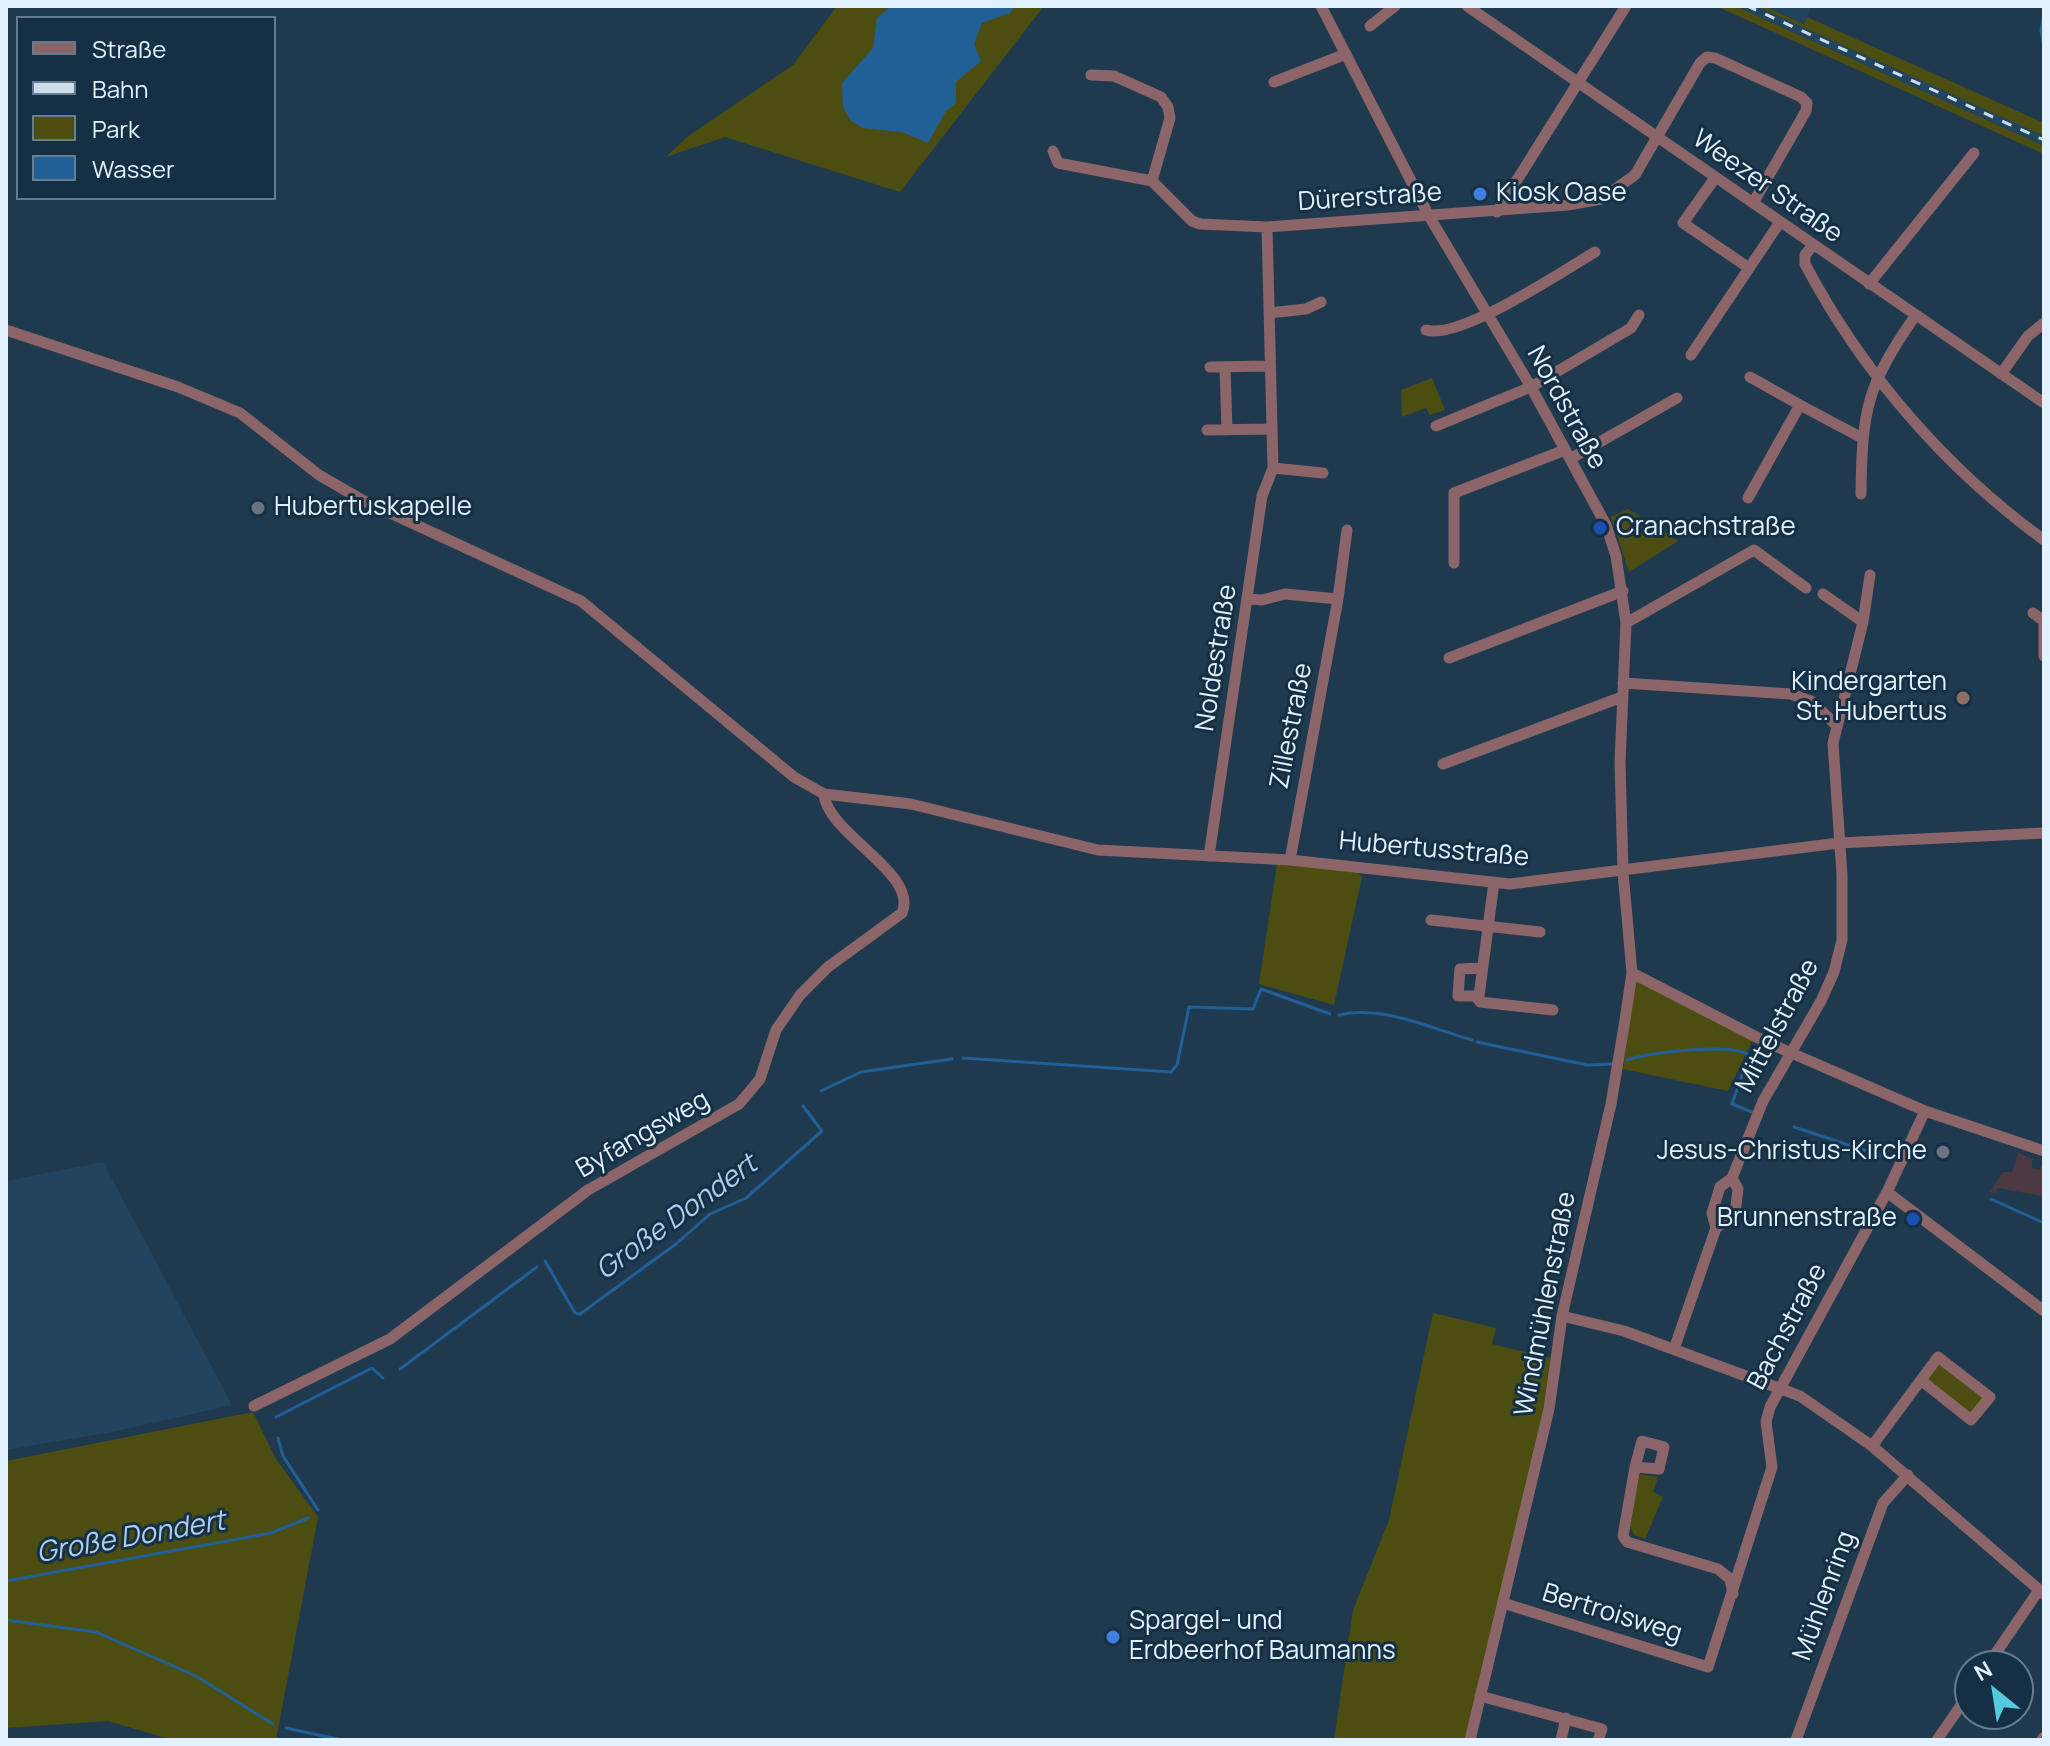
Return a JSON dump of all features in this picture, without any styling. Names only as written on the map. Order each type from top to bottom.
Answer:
[{"type":"street","name":"Nordstraße","points":[[1321,6],[1429,216],[1531,387],[1606,525],[1623,591],[1626,623],[1622,697],[1623,872]]},
{"type":"street","points":[[1370,26],[1395,6]]},
{"type":"street","name":"Weezer Straße","points":[[1467,6],[2044,403]]},
{"type":"street","points":[[1497,212],[1580,84],[1626,6]]},
{"type":"street","points":[[1274,82],[1346,54]]},
{"type":"street","name":"Dürerstraße","points":[[1152,181],[1192,221],[1200,224],[1267,227],[1497,212],[1586,202],[1613,193],[1635,175],[1700,63],[1707,57],[1801,97],[1807,103],[1806,111],[1753,203]]},
{"type":"street","points":[[1053,151],[1058,163],[1152,181],[1170,118],[1168,107],[1161,97],[1114,76],[1091,75]]},
{"type":"street","points":[[1869,284],[1974,153]]},
{"type":"street","points":[[1715,178],[1683,223],[1749,268]]},
{"type":"street","points":[[1691,355],[1780,222]]},
{"type":"street","name":"Noldestraße","points":[[1209,856],[1262,496],[1273,468],[1267,227]]},
{"type":"street","points":[[1813,245],[1805,255],[1805,264],[1876,378],[1960,469],[2044,540]]},
{"type":"street","points":[[1426,330],[1437,334],[1488,315],[1595,252]]},
{"type":"street","points":[[1269,313],[1306,309],[1321,302]]},
{"type":"street","points":[[1436,426],[1531,387],[1631,328],[1639,315]]},
{"type":"street","points":[[1861,494],[1862,438],[1868,401],[1876,378],[1915,316]]},
{"type":"street","points":[[2001,374],[2028,336],[2044,323]]},
{"type":"street","points":[[6,330],[178,387],[240,413],[319,475],[364,501],[581,601],[794,777],[824,794]]},
{"type":"street","points":[[1210,367],[1270,366]]},
{"type":"street","points":[[1225,367],[1227,430]]},
{"type":"street","points":[[1750,377],[1862,438]]},
{"type":"street","points":[[1454,563],[1454,493],[1567,455],[1677,398]]},
{"type":"street","points":[[1748,498],[1800,405]]},
{"type":"street","points":[[1207,430],[1272,429]]},
{"type":"street","points":[[1273,468],[1323,473]]},
{"type":"street","name":"Zillestraße","points":[[1290,860],[1338,599],[1347,530]]},
{"type":"street","points":[[1626,623],[1754,550],[1806,588]]},
{"type":"street","name":"Mittelstraße","points":[[1674,1349],[1716,1228],[1712,1213],[1720,1187],[1732,1178],[1757,1113],[1826,990],[1842,940],[1833,743],[1835,724],[1863,622],[1870,575]]},
{"type":"street","points":[[1449,658],[1623,591]]},
{"type":"street","points":[[1249,599],[1262,600],[1285,594],[1338,599]]},
{"type":"street","points":[[1823,594],[1863,622]]},
{"type":"street","points":[[2033,613],[2044,621],[2044,656]]},
{"type":"street","points":[[1623,683],[1791,694],[1811,701],[1835,724]]},
{"type":"street","points":[[1443,764],[1622,697]]},
{"type":"street","name":"Hubertusstraße","points":[[824,794],[911,804],[1098,850],[1290,860],[1510,884],[1839,843],[2044,833]]},
{"type":"street","name":"Byfangsweg","points":[[254,1406],[390,1339],[588,1190],[739,1104],[760,1079],[776,1030],[800,995],[828,967],[902,913],[905,905],[899,884],[824,801],[824,794]]},
{"type":"street","points":[[840,820],[847,799]]},
{"type":"street","name":"Windmühlenstraße","points":[[1470,1740],[1549,1409],[1562,1316],[1611,1104],[1632,973],[1623,872]]},
{"type":"street","points":[[1477,998],[1494,882]]},
{"type":"street","points":[[1431,920],[1540,932]]},
{"type":"street","points":[[1482,968],[1460,969],[1457,994],[1477,998],[1480,1002],[1553,1010]]},
{"type":"street","points":[[1632,973],[1791,1051],[1925,1111],[2044,1151]]},
{"type":"street","name":"Bachstraße","points":[[1708,1667],[1772,1467],[1766,1422],[1779,1386],[1887,1192],[1925,1111]]},
{"type":"street","name":"Mittelstraße","points":[[1716,1228],[1735,1214],[1738,1189],[1732,1178]]},
{"type":"street","points":[[1887,1192],[2044,1311]]},
{"type":"street","points":[[1562,1316],[1595,1321],[1779,1386],[1800,1396],[1872,1446],[2042,1592],[1999,1650]]},
{"type":"street","points":[[1872,1446],[1938,1357],[1990,1397],[1971,1420],[1922,1381]]},
{"type":"street","points":[[1635,1467],[1623,1536],[1627,1542],[1718,1569],[1730,1579],[1733,1594]]},
{"type":"street","name":"Mühlenring","points":[[1796,1740],[1883,1503],[1908,1475]]},
{"type":"street","points":[[1718,1569],[1744,1561]]},
{"type":"street","name":"Bertroisweg","points":[[1503,1603],[1708,1667]]},
{"type":"street","points":[[1480,1696],[1602,1729],[1599,1738]]},
{"type":"street","points":[[1937,1740],[1954,1715]]},
{"type":"street","points":[[1561,1740],[1566,1718]]},
{"type":"shaded area","points":[[1735,6],[1756,6],[2044,136],[2044,146]]},
{"type":"shaded area","points":[[1764,6],[1811,6],[1805,24]]},
{"type":"shaded area","points":[[2018,1153],[2035,1160],[2032,1160],[2032,1168],[2039,1170],[2043,1163],[2040,1161],[2044,1162],[2042,1196],[1998,1188],[1996,1194],[1990,1192],[2003,1172],[2012,1172]]},
{"type":"shaded area","points":[[103,1162],[232,1405],[112,1432],[6,1450],[6,1181]]},
{"type":"green space","points":[[837,6],[1044,6],[900,192],[725,137],[666,157],[687,137],[793,65]]},
{"type":"green space","points":[[1716,6],[1735,6],[2044,146],[2044,154]]},
{"type":"green space","points":[[1756,6],[1764,6],[1804,24],[1807,17],[2044,123],[2044,136]]},
{"type":"green space","points":[[1432,378],[1445,410],[1430,415],[1426,408],[1402,417],[1401,390]]},
{"type":"green space","points":[[1628,509],[1678,541],[1629,572],[1611,517]]},
{"type":"green space","points":[[1277,864],[1357,872],[1362,877],[1334,1005],[1259,984]]},
{"type":"green space","points":[[1635,978],[1753,1039],[1728,1091],[1623,1069]]},
{"type":"green space","points":[[1433,1313],[1496,1328],[1492,1344],[1550,1358],[1549,1409],[1470,1740],[1334,1740],[1353,1610],[1389,1520]]},
{"type":"green space","points":[[1939,1363],[1986,1397],[1972,1415],[1927,1381]]},
{"type":"green space","points":[[253,1412],[276,1459],[318,1517],[276,1740],[173,1740],[108,1721],[6,1728],[6,1461]]},
{"type":"green space","points":[[1639,1474],[1658,1477],[1653,1492],[1663,1497],[1645,1539],[1634,1535],[1629,1523]]},
{"type":"water","points":[[891,6],[1015,6],[1010,13],[982,23],[974,44],[981,61],[956,82],[956,103],[946,111],[928,143],[902,132],[863,128],[851,121],[843,107],[842,83],[873,48],[877,18]]},
{"type":"waterway","points":[[2044,14],[2041,30],[2044,47]]},
{"type":"waterway","name":"Große Dondert","points":[[963,1058],[1171,1072],[1177,1065],[1189,1007],[1253,1009],[1261,989],[1330,1014]]},
{"type":"waterway","points":[[1339,1015],[1390,1015],[1472,1040]]},
{"type":"waterway","points":[[1477,1042],[1587,1065],[1613,1064]]},
{"type":"waterway","points":[[1627,1060],[1670,1052],[1708,1049],[1740,1051],[1749,1055],[1732,1104],[1752,1112]]},
{"type":"waterway","name":"Große Dondert","points":[[821,1091],[861,1072],[952,1059]]},
{"type":"waterway","name":"Große Dondert","points":[[545,1261],[575,1313],[580,1314],[676,1244],[710,1214],[746,1198],[822,1131],[803,1106]]},
{"type":"waterway","points":[[1794,1127],[1891,1159]]},
{"type":"waterway","points":[[1991,1199],[2044,1223]]},
{"type":"waterway","name":"Große Dondert","points":[[400,1369],[537,1267]]},
{"type":"waterway","name":"Große Dondert","points":[[276,1417],[372,1368],[383,1378]]},
{"type":"waterway","name":"Große Dondert","points":[[278,1438],[283,1456],[318,1510]]},
{"type":"waterway","name":"Große Dondert","points":[[6,1581],[271,1533],[308,1518]]},
{"type":"waterway","points":[[6,1620],[96,1632],[196,1676],[273,1724]]},
{"type":"waterway","points":[[286,1728],[342,1740]]},
{"type":"railway","points":[[1747,6],[2044,140]]},
{"type":"place","name":"Kiosk Oase","points":[[1480,194]]},
{"type":"place","name":"Hubertuskapelle","points":[[258,508]]},
{"type":"place","name":"Cranachstraße","points":[[1600,528]]},
{"type":"place","name":"Kindergarten St. Hubertus","points":[[1963,698]]},
{"type":"place","name":"Jesus-Christus-Kirche","points":[[1943,1152]]},
{"type":"place","name":"Brunnenstraße","points":[[1913,1219]]},
{"type":"place","name":"Spargel- und Erdbeerhof Baumanns","points":[[1113,1637]]}]
